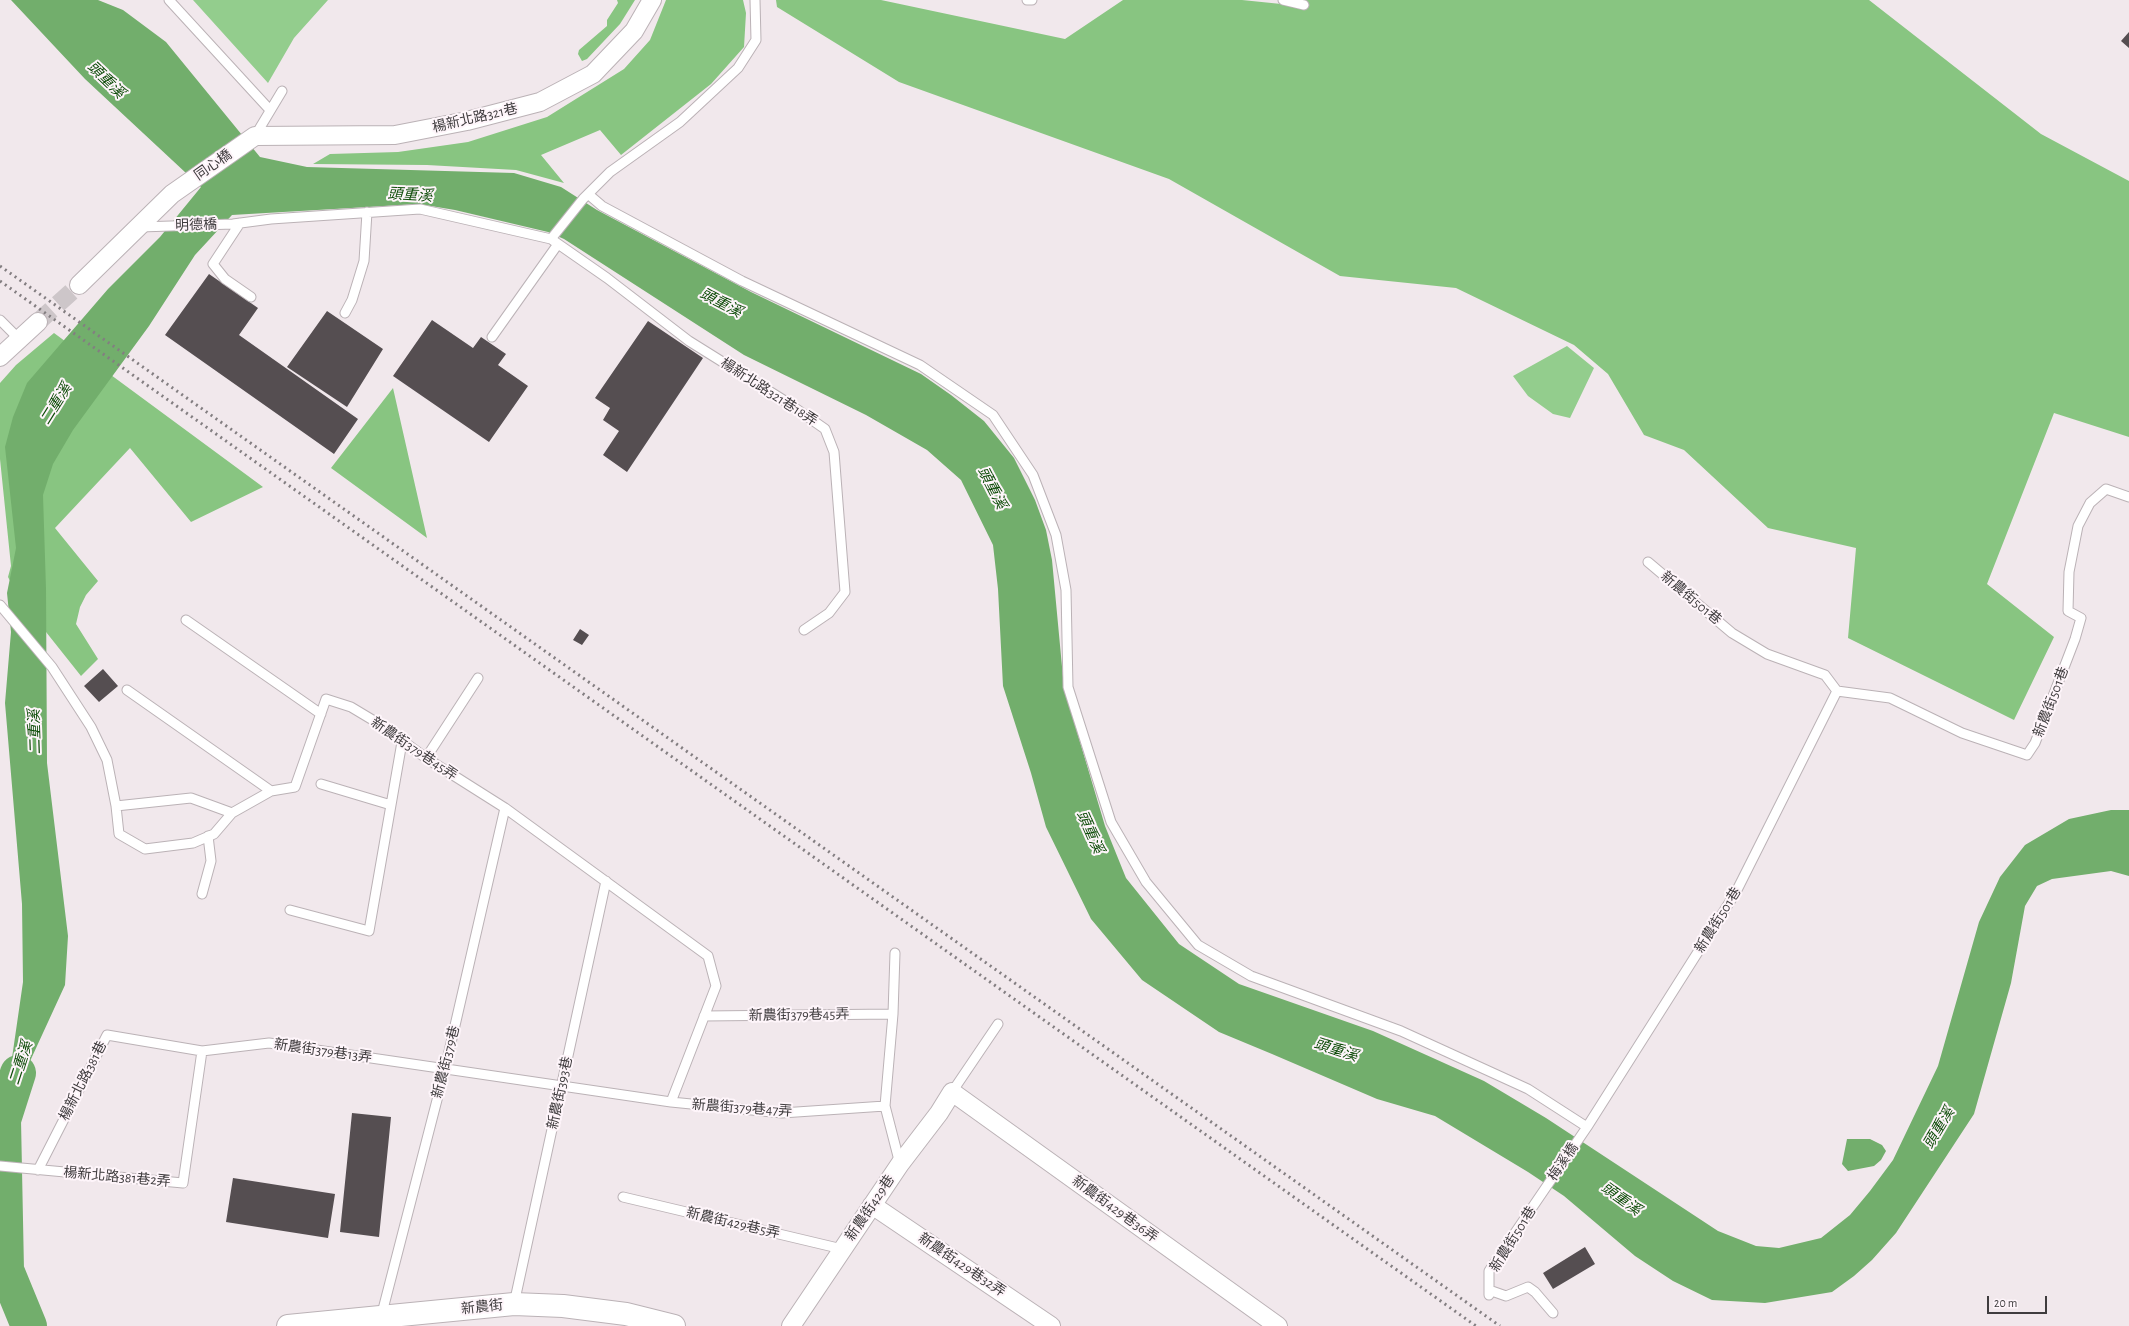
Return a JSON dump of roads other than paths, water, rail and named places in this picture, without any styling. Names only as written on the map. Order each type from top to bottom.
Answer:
[{"type":"street","name":"楊新北路321巷","points":[[255,136],[395,135],[467,121],[540,102],[593,74],[634,31],[652,0]]},
{"type":"street","name":"同心橋","points":[[138,227],[172,194],[255,136]]},
{"type":"street","points":[[79,285],[138,227]]},
{"type":"street","points":[[0,357],[38,322]]},
{"type":"street","name":"新農街429巷","points":[[791,1326],[900,1164],[939,1113],[952,1092]]},
{"type":"street","name":"新農街429巷36弄","points":[[952,1092],[1278,1326]]},
{"type":"street","name":"新農街429巷32弄","points":[[872,1205],[1051,1326]]},
{"type":"street","name":"新農街","points":[[288,1326],[380,1321],[436,1316],[514,1304],[563,1306],[626,1314],[674,1326]]},
{"type":"lane","points":[[168,0],[270,110]]},
{"type":"lane","points":[[492,337],[554,240],[585,196],[610,172],[680,122],[738,68],[756,40],[755,0]]},
{"type":"lane","points":[[1027,0],[1032,0]]},
{"type":"lane","points":[[1283,0],[1304,5]]},
{"type":"lane","points":[[255,136],[282,91]]},
{"type":"lane","points":[[585,196],[742,281],[920,365],[993,415],[1033,475],[1056,534],[1066,590],[1068,687],[1111,822],[1146,882],[1198,945],[1251,976],[1401,1031],[1528,1090],[1587,1127]]},
{"type":"lane","points":[[250,297],[225,279],[213,264],[237,223],[420,209],[554,240]]},
{"type":"lane","points":[[345,313],[352,300],[364,261],[367,212]]},
{"type":"lane","name":"明德橋","points":[[138,227],[237,223]]},
{"type":"lane","name":"楊新北路321巷18弄","points":[[554,240],[607,278],[689,341],[785,401],[825,429],[834,452],[845,592],[829,613],[804,630]]},
{"type":"lane","points":[[0,320],[19,339]]},
{"type":"lane","name":"新農街501巷","points":[[1648,562],[1732,633],[1767,654],[1825,675],[1837,691],[1890,698],[1962,733],[2027,755],[2035,743],[2075,639],[2081,618],[2068,611],[2069,572],[2078,526],[2090,503],[2106,490],[2129,498]]},
{"type":"lane","points":[[0,606],[52,667],[91,727],[107,760],[116,806],[191,798],[232,813]]},
{"type":"lane","points":[[186,620],[321,714]]},
{"type":"lane","points":[[426,758],[478,678]]},
{"type":"lane","points":[[127,690],[271,791]]},
{"type":"lane","name":"新農街501巷","points":[[1580,1138],[1736,892],[1837,691]]},
{"type":"lane","name":"新農街379巷45弄","points":[[116,806],[119,834],[145,849],[193,843],[214,834],[232,813],[271,791],[295,787],[326,699],[352,707],[381,725],[402,742],[426,758],[505,808],[708,956],[716,986],[671,1102]]},
{"type":"lane","points":[[290,910],[369,931],[402,742]]},
{"type":"lane","points":[[321,784],[391,805]]},
{"type":"lane","name":"新農街379巷","points":[[380,1321],[445,1069],[505,808]]},
{"type":"lane","points":[[202,894],[211,861],[208,836]]},
{"type":"lane","name":"新農街393巷","points":[[514,1304],[606,881]]},
{"type":"lane","points":[[895,953],[893,1014],[885,1106],[900,1164]]},
{"type":"lane","name":"新農街379巷45弄","points":[[704,1016],[893,1014]]},
{"type":"lane","points":[[952,1092],[998,1024]]},
{"type":"lane","name":"楊新北路381巷","points":[[38,1170],[107,1035],[202,1051]]},
{"type":"lane","name":"新農街379巷13弄","points":[[202,1051],[269,1043],[561,1086]]},
{"type":"lane","name":"楊新北路381巷2弄","points":[[38,1170],[183,1182],[202,1051]]},
{"type":"lane","name":"新農街379巷47弄","points":[[561,1086],[671,1102],[782,1113],[885,1106]]},
{"type":"lane","name":"梅溪橋","points":[[1547,1186],[1580,1138]]},
{"type":"lane","points":[[0,1166],[38,1170]]},
{"type":"lane","name":"新農街501巷","points":[[1547,1186],[1489,1271],[1489,1293],[1506,1296],[1528,1288],[1535,1292],[1553,1313]]},
{"type":"lane","name":"新農街429巷5弄","points":[[623,1197],[842,1249]]},
{"type":"water","name":"頭重溪","points":[[11,0],[98,0],[123,10],[166,42],[260,157],[307,167],[514,173],[561,187],[597,210],[751,292],[921,374],[951,395],[984,421],[1014,458],[1035,500],[1046,530],[1052,560],[1064,688],[1105,826],[1126,878],[1179,944],[1239,984],[1373,1031],[1484,1081],[1546,1118],[1718,1231],[1756,1246],[1779,1248],[1821,1238],[1850,1215],[1870,1191],[1893,1160],[1938,1066],[1979,922],[2000,877],[2025,845],[2069,819],[2111,810],[2129,810],[2129,876],[2111,871],[2052,879],[2037,886],[2025,906],[2011,983],[1974,1114],[1896,1233],[1872,1260],[1854,1276],[1832,1292],[1765,1303],[1712,1300],[1673,1281],[1635,1256],[1564,1196],[1528,1172],[1435,1116],[1377,1099],[1219,1032],[1142,980],[1091,919],[1046,827],[1031,773],[1003,686],[998,589],[993,545],[961,480],[927,450],[866,415],[744,355],[564,239],[548,232],[455,210],[419,204],[232,215],[195,255],[149,326],[73,430],[53,464],[43,495],[46,589],[47,763],[68,936],[65,985],[3,1120],[23,982],[22,904],[5,703],[11,632],[7,593],[16,548],[5,447],[13,417],[27,383],[108,289],[160,237],[201,187],[85,79]]},
{"type":"water","points":[[1847,1139],[1870,1139],[1882,1145],[1886,1151],[1881,1160],[1874,1166],[1848,1171],[1842,1164]]},
{"type":"waterway","name":"二重溪","points":[[18,1073],[3,1120],[6,1270],[29,1326]]},
{"type":"tunnel","points":[[38,322],[79,285]]},
{"type":"railway","points":[[0,266],[1500,1326]]},
{"type":"railway","points":[[0,281],[1476,1326]]}]
